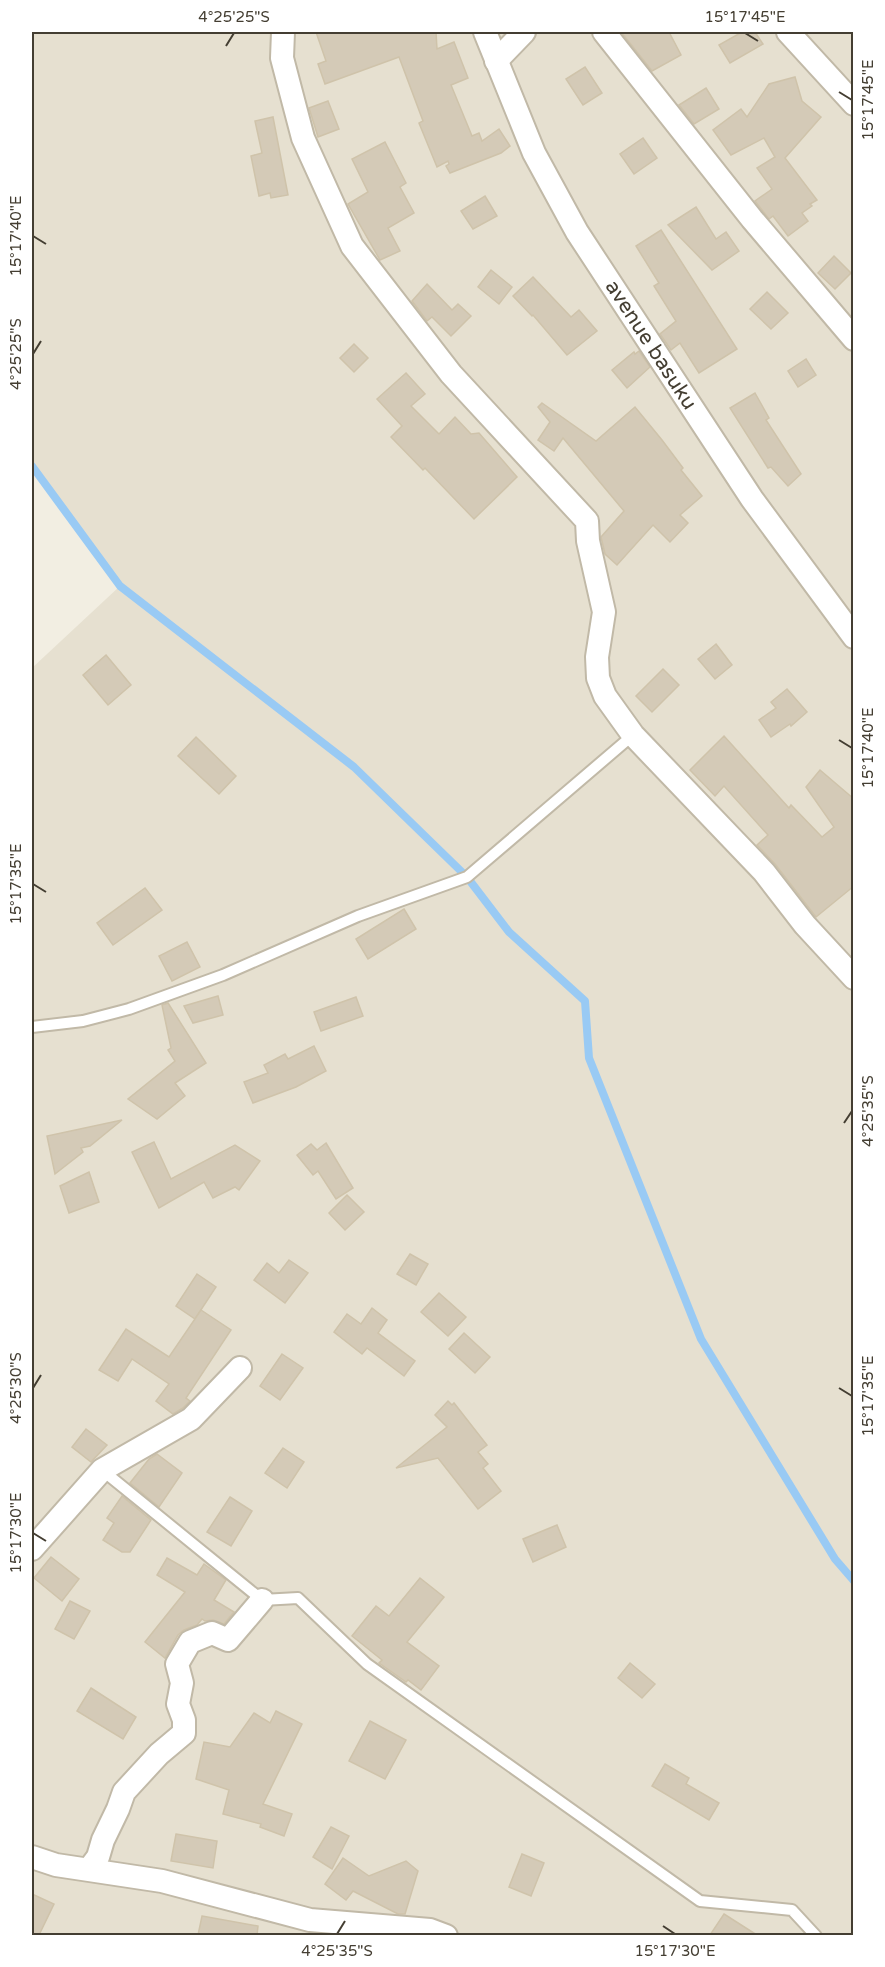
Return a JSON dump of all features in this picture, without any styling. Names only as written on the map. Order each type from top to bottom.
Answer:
[{"type":"street","points":[[283,32],[282,58],[303,138],[352,246],[451,374],[587,521],[588,541],[604,612],[597,657],[598,678],[605,696],[633,735],[764,872],[805,925],[854,978]]},
{"type":"street","name":"avenue basuku","points":[[485,32],[534,153],[577,232],[752,499],[854,637]]},
{"type":"street","points":[[496,61],[524,32]]},
{"type":"street","points":[[604,32],[752,219],[854,339]]},
{"type":"street","points":[[788,32],[854,104]]},
{"type":"street","points":[[32,1549],[102,1470],[191,1419],[240,1368]]},
{"type":"street","points":[[89,1869],[98,1857],[124,1792],[159,1754],[184,1733],[184,1720],[178,1704],[182,1683],[177,1664],[190,1642],[212,1633],[228,1640],[262,1600]]},
{"type":"street","points":[[32,1857],[56,1865],[162,1881],[310,1920],[430,1930],[446,1935]]},
{"type":"lane","points":[[32,1027],[83,1021],[129,1010],[223,975],[358,916],[467,877],[633,735]]},
{"type":"lane","points":[[102,1470],[262,1600],[298,1598],[367,1664],[700,1901],[792,1910],[816,1935]]},
{"type":"shaded area","points":[[32,32],[853,32],[853,1935],[32,1936],[32,668],[120,586],[32,466]]},
{"type":"building","points":[[316,32],[436,32],[437,49],[454,42],[468,78],[451,85],[472,136],[479,133],[482,141],[499,129],[510,146],[501,153],[450,173],[446,166],[449,164],[448,161],[437,167],[419,123],[423,121],[399,57],[325,84],[318,64],[326,61]]},
{"type":"building","points":[[621,32],[669,32],[681,55],[652,71]]},
{"type":"building","points":[[742,32],[755,32],[763,44],[730,63],[719,45]]},
{"type":"building","points":[[585,67],[602,93],[583,105],[566,79]]},
{"type":"building","points":[[795,77],[802,101],[821,117],[785,158],[817,200],[802,213],[808,221],[788,236],[773,216],[769,219],[755,201],[772,189],[757,168],[775,157],[764,138],[731,155],[713,130],[741,109],[747,117],[769,84]]},
{"type":"building","points":[[706,88],[719,109],[694,124],[679,105]]},
{"type":"building","points":[[328,101],[339,129],[318,137],[309,108]]},
{"type":"building","points":[[273,117],[288,195],[271,198],[270,193],[259,196],[251,156],[262,153],[255,121]]},
{"type":"building","points":[[643,138],[657,158],[634,174],[620,154]]},
{"type":"building","points":[[385,142],[406,183],[400,187],[414,213],[388,228],[400,251],[380,260],[348,204],[368,192],[352,159]]},
{"type":"building","points":[[485,196],[497,216],[473,229],[461,211]]},
{"type":"building","points":[[696,207],[716,239],[726,232],[739,251],[712,270],[668,225]]},
{"type":"building","points":[[661,230],[737,349],[699,373],[680,343],[671,350],[660,334],[676,321],[654,286],[659,283],[636,246]]},
{"type":"building","points":[[834,256],[851,273],[835,289],[818,273]]},
{"type":"building","points":[[491,270],[512,287],[499,304],[478,287]]},
{"type":"building","points":[[533,277],[571,317],[579,310],[597,331],[567,355],[533,315],[513,296]]},
{"type":"building","points":[[427,284],[452,310],[458,304],[471,316],[451,336],[432,317],[427,321],[412,301]]},
{"type":"building","points":[[767,292],[788,313],[771,329],[750,309]]},
{"type":"building","points":[[354,344],[368,358],[354,372],[340,358]]},
{"type":"building","points":[[639,351],[650,367],[627,388],[612,370],[634,352],[635,354]]},
{"type":"building","points":[[806,359],[816,375],[798,387],[788,371]]},
{"type":"building","points":[[406,373],[425,394],[411,406],[439,434],[455,417],[471,434],[479,433],[517,477],[474,519],[425,468],[423,470],[391,437],[402,426],[377,399]]},
{"type":"building","points":[[755,393],[769,418],[766,420],[801,474],[788,486],[771,467],[768,468],[730,408]]},
{"type":"building","points":[[542,403],[596,441],[635,407],[702,496],[680,515],[688,523],[670,542],[653,525],[617,565],[605,554],[601,537],[624,511],[563,438],[554,451],[538,440],[550,422],[538,407]]},
{"type":"building","points":[[716,644],[732,665],[715,679],[698,659]]},
{"type":"building","points":[[106,655],[131,685],[108,705],[83,675]]},
{"type":"building","points":[[663,669],[679,685],[652,712],[636,696]]},
{"type":"building","points":[[787,689],[807,712],[791,726],[790,724],[771,737],[759,720],[776,708],[771,702]]},
{"type":"building","points":[[724,736],[789,808],[791,805],[822,837],[834,827],[806,787],[820,770],[854,799],[854,886],[816,917],[775,864],[757,845],[768,835],[724,786],[715,796],[690,770]]},
{"type":"building","points":[[196,737],[236,776],[219,794],[178,756]]},
{"type":"building","points":[[145,888],[162,910],[113,945],[97,923]]},
{"type":"building","points":[[404,909],[416,929],[368,959],[356,939]]},
{"type":"building","points":[[187,942],[200,967],[172,981],[159,956]]},
{"type":"building","points":[[218,996],[223,1015],[193,1023],[184,1006]]},
{"type":"building","points":[[356,997],[363,1016],[321,1031],[314,1012]]},
{"type":"building","points":[[168,1003],[206,1063],[175,1083],[185,1096],[157,1119],[128,1099],[175,1061],[168,1050],[171,1048],[162,1005]]},
{"type":"building","points":[[314,1046],[326,1071],[296,1087],[253,1103],[244,1082],[268,1073],[264,1065],[285,1054],[288,1059]]},
{"type":"building","points":[[122,1120],[90,1146],[81,1148],[83,1152],[55,1174],[47,1136]]},
{"type":"building","points":[[154,1142],[171,1179],[235,1145],[260,1161],[239,1190],[235,1187],[213,1198],[204,1182],[159,1208],[132,1152]]},
{"type":"building","points":[[326,1143],[353,1188],[336,1199],[318,1171],[313,1175],[297,1155],[311,1144],[317,1150]]},
{"type":"building","points":[[89,1172],[99,1202],[69,1213],[60,1186]]},
{"type":"building","points":[[347,1195],[364,1212],[345,1230],[329,1213]]},
{"type":"building","points":[[410,1254],[428,1264],[416,1285],[397,1274]]},
{"type":"building","points":[[289,1260],[308,1273],[285,1303],[254,1280],[267,1263],[279,1273]]},
{"type":"building","points":[[197,1274],[216,1287],[195,1319],[176,1306]]},
{"type":"building","points":[[439,1293],[466,1317],[448,1336],[421,1312]]},
{"type":"building","points":[[372,1308],[387,1320],[378,1333],[415,1361],[404,1376],[367,1348],[362,1354],[334,1332],[347,1314],[361,1324]]},
{"type":"building","points":[[201,1310],[231,1330],[186,1398],[190,1401],[173,1414],[156,1401],[169,1384],[132,1359],[118,1381],[99,1370],[126,1329],[169,1357]]},
{"type":"building","points":[[464,1333],[490,1357],[475,1373],[449,1349]]},
{"type":"building","points":[[282,1354],[303,1368],[280,1400],[260,1386]]},
{"type":"building","points":[[448,1401],[452,1405],[454,1403],[487,1445],[478,1452],[488,1464],[483,1468],[501,1491],[478,1509],[438,1458],[396,1468],[447,1427],[435,1415]]},
{"type":"building","points":[[86,1429],[107,1445],[91,1462],[72,1447]]},
{"type":"building","points":[[283,1448],[304,1462],[287,1488],[265,1473]]},
{"type":"building","points":[[157,1454],[182,1473],[159,1507],[130,1483],[149,1459]]},
{"type":"building","points":[[122,1496],[151,1520],[130,1552],[122,1552],[103,1540],[114,1523],[107,1518]]},
{"type":"building","points":[[230,1497],[252,1511],[231,1546],[207,1532]]},
{"type":"building","points":[[557,1525],[566,1547],[533,1562],[523,1539]]},
{"type":"building","points":[[51,1557],[79,1579],[62,1601],[34,1578]]},
{"type":"building","points":[[167,1558],[197,1575],[204,1564],[226,1580],[214,1600],[234,1612],[224,1624],[202,1619],[197,1625],[184,1630],[178,1635],[165,1658],[145,1642],[185,1592],[157,1575]]},
{"type":"building","points":[[420,1578],[444,1597],[407,1642],[439,1666],[421,1690],[379,1663],[382,1660],[352,1636],[376,1606],[389,1616]]},
{"type":"building","points":[[70,1601],[90,1611],[74,1639],[55,1629]]},
{"type":"building","points":[[630,1663],[655,1684],[642,1698],[618,1678]]},
{"type":"building","points":[[91,1688],[136,1717],[123,1739],[77,1711]]},
{"type":"building","points":[[276,1711],[302,1724],[263,1804],[292,1814],[284,1836],[260,1827],[261,1824],[223,1814],[229,1790],[196,1779],[204,1742],[230,1747],[254,1713],[270,1723]]},
{"type":"building","points":[[370,1721],[406,1740],[385,1779],[349,1761]]},
{"type":"building","points":[[665,1764],[689,1778],[686,1784],[719,1803],[709,1820],[652,1786]]},
{"type":"building","points":[[331,1827],[349,1836],[332,1869],[313,1857]]},
{"type":"building","points":[[176,1834],[217,1841],[213,1868],[171,1861]]},
{"type":"building","points":[[522,1854],[544,1863],[531,1896],[509,1887]]},
{"type":"building","points":[[343,1858],[369,1876],[406,1861],[418,1871],[405,1914],[398,1914],[353,1891],[346,1900],[325,1884]]},
{"type":"building","points":[[32,1894],[54,1904],[39,1935],[32,1935]]},
{"type":"building","points":[[724,1914],[757,1935],[710,1935]]},
{"type":"building","points":[[202,1916],[258,1926],[257,1935],[198,1935]]},
{"type":"waterway","points":[[32,466],[120,586],[354,767],[467,877],[509,932],[585,1001],[589,1058],[701,1339],[835,1559],[854,1581]]}]
